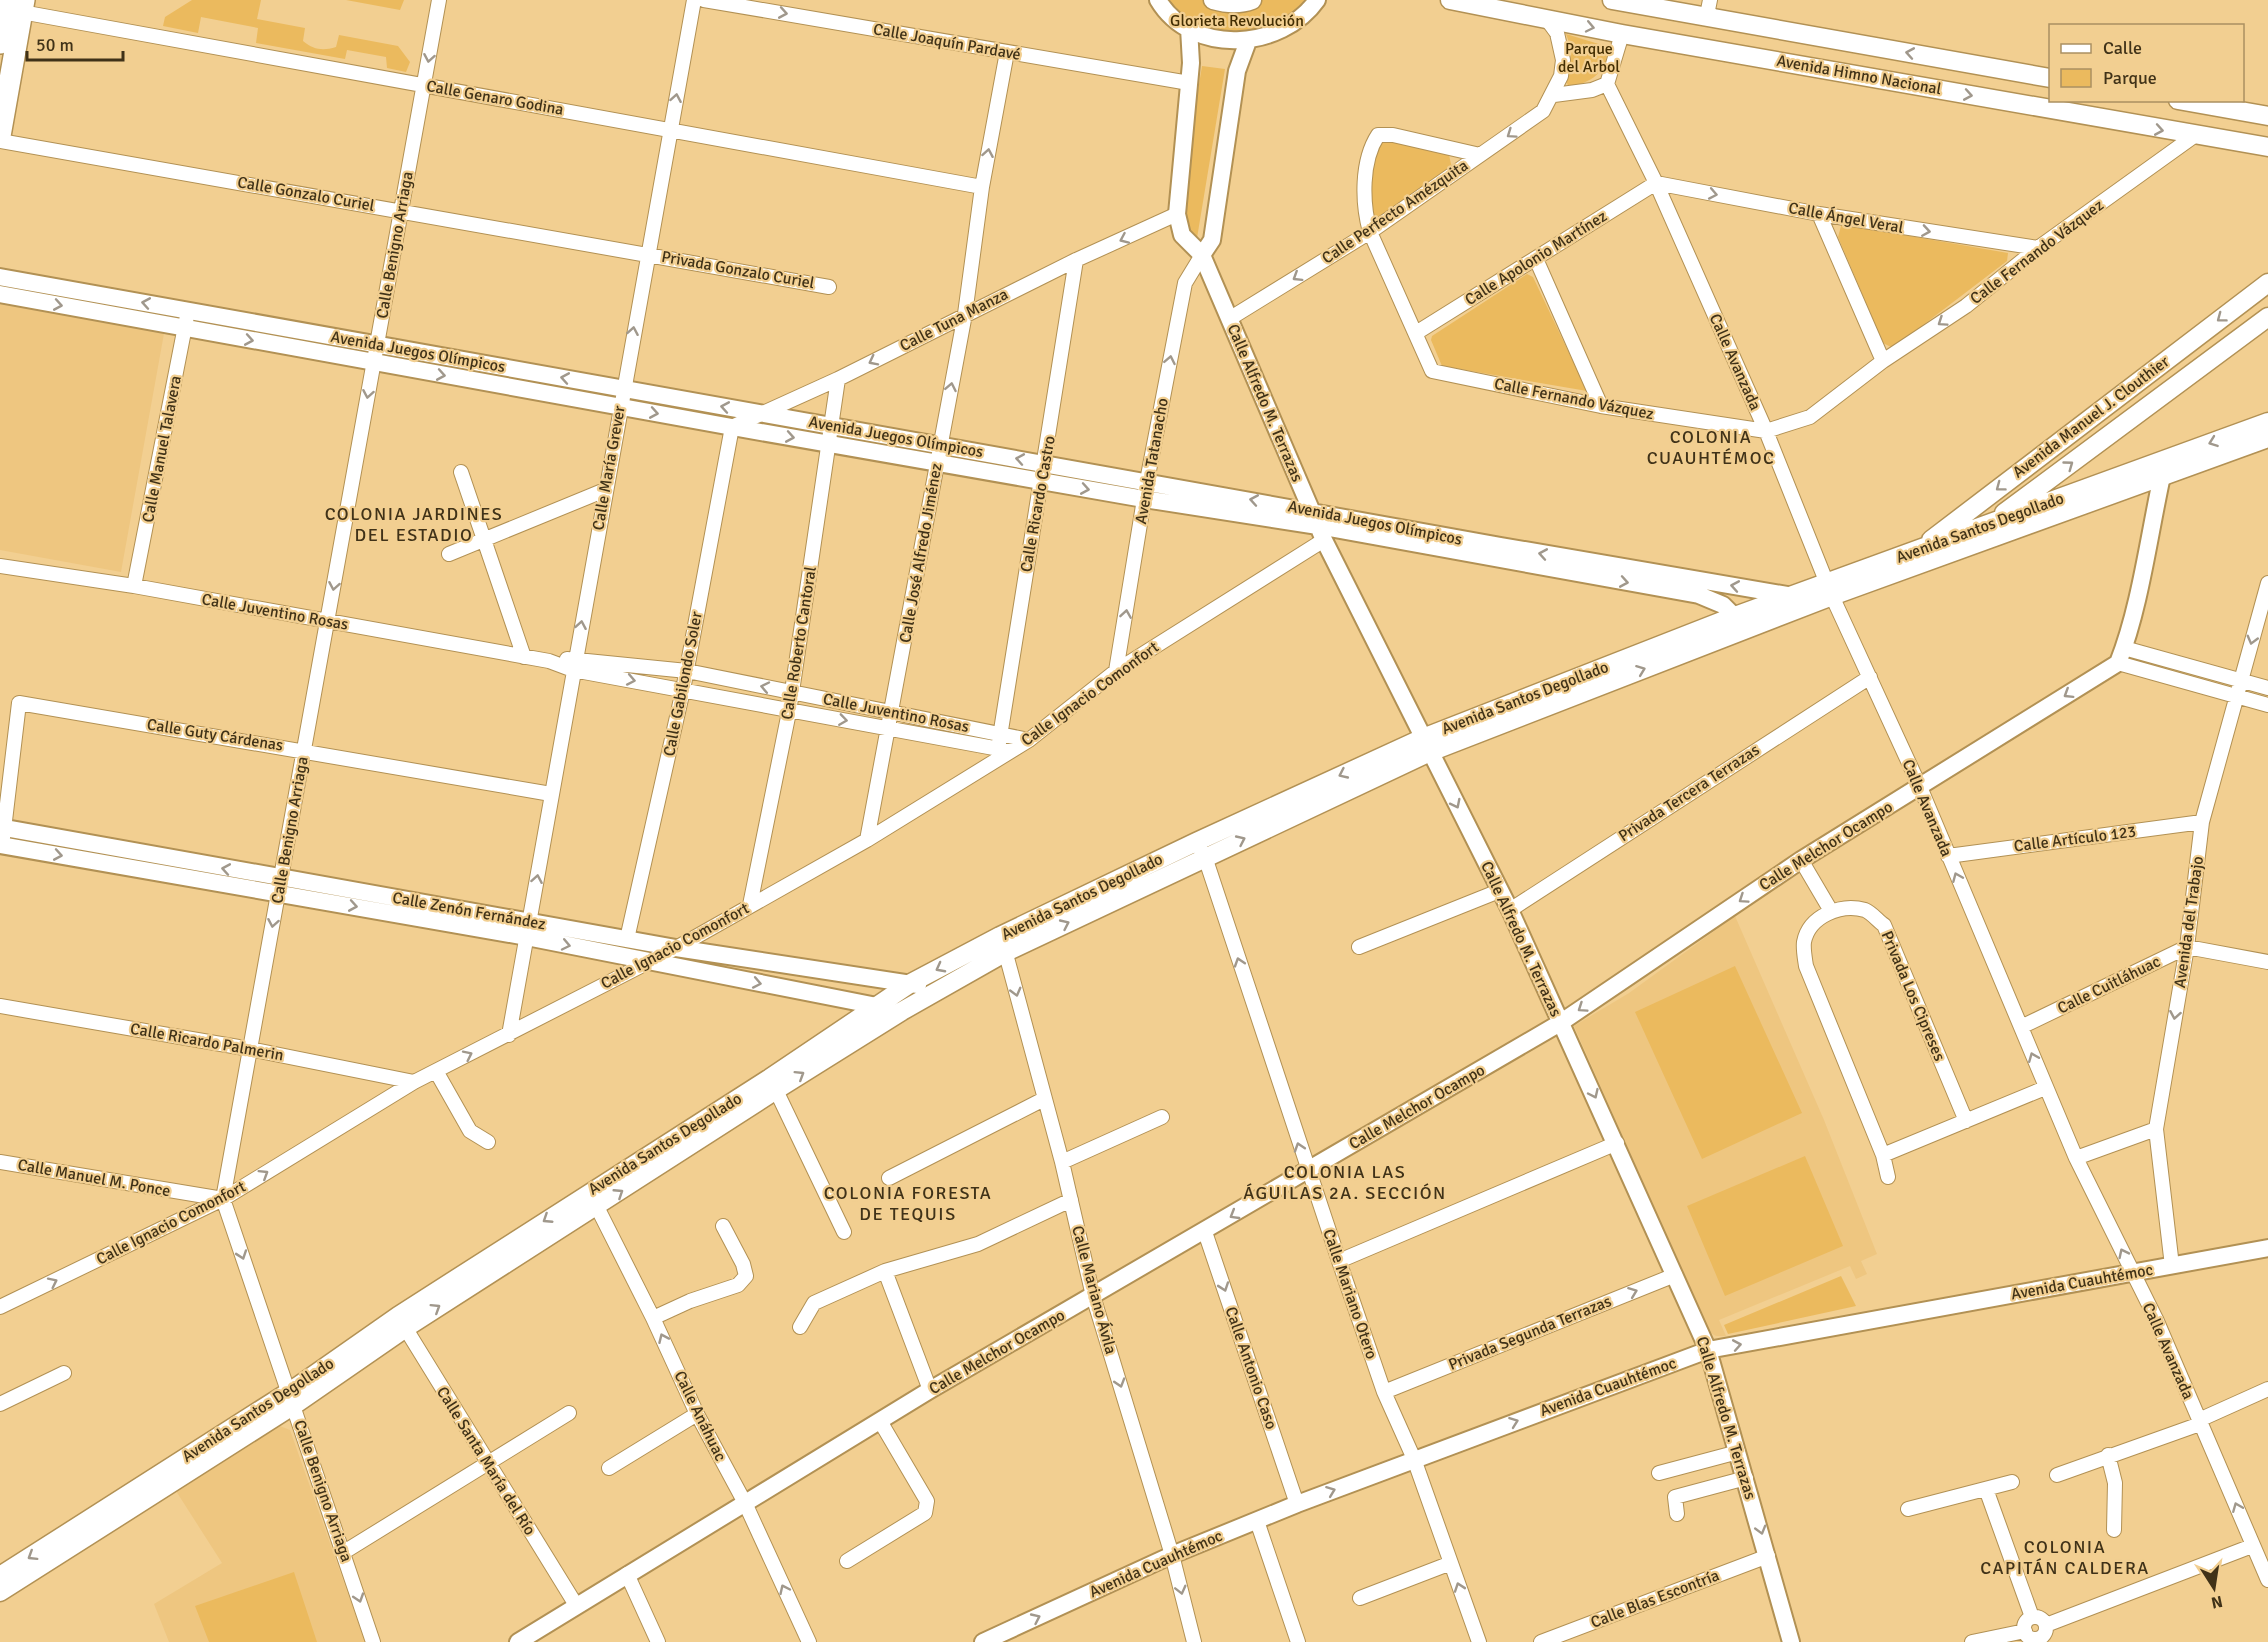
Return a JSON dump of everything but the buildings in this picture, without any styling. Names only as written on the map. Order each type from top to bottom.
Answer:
[{"type":"main road","points":[[1213,0],[1226,4],[1252,0]]},
{"type":"main road","name":"Avenida Himno Nacional","points":[[1450,0],[1622,34],[2194,136],[2268,147]]},
{"type":"main road","name":"Avenida Himno Nacional","points":[[1612,0],[1711,9],[2049,78]]},
{"type":"main road","points":[[0,136],[10,16]]},
{"type":"main road","points":[[2189,102],[2268,116]]},
{"type":"main road","name":"Avenida Manuel J. Clouthier","points":[[1915,552],[2268,283]]},
{"type":"main road","name":"Avenida Manuel J. Clouthier","points":[[1955,551],[2268,317]]},
{"type":"main road","points":[[2122,394],[2138,415]]},
{"type":"main road","name":"Avenida Santos Degollado","points":[[773,1084],[911,983],[1003,944],[1426,745],[1740,622],[1830,590],[1955,551],[2159,469],[2268,422]]},
{"type":"main road","name":"Avenida Santos Degollado","points":[[1740,622],[1793,596],[1830,590],[1915,552],[1987,525],[2159,469],[2268,438]]},
{"type":"main road","name":"Avenida Santos Degollado","points":[[0,1592],[401,1322],[773,1084],[902,1011],[1003,944]]},
{"type":"main road","name":"Avenida Santos Degollado","points":[[0,1576],[291,1398]]},
{"type":"street","name":"Calle Benigno Arriaga","points":[[373,1642],[223,1199],[439,0]]},
{"type":"street","name":"Calle María Grever","points":[[509,1035],[619,407],[694,0]]},
{"type":"street","name":"Calle Joaquín Pardavé","points":[[704,0],[1189,83]]},
{"type":"street","points":[[1158,0],[1189,28],[1214,39],[1248,41],[1280,32],[1308,12],[1317,0]]},
{"type":"street","name":"Calle Genaro Godina","points":[[10,16],[424,85],[982,187]]},
{"type":"street","name":"Calle Perfecto Amézquita","points":[[1228,319],[1370,232],[1544,111],[1554,95],[1561,76],[1563,60],[1557,33],[1546,18]]},
{"type":"street","points":[[1189,28],[1189,83],[1177,214],[1182,235],[1202,255]]},
{"type":"street","points":[[1554,95],[1592,90],[1607,84],[1622,34]]},
{"type":"street","name":"Avenida Tatanacho","points":[[1116,671],[1147,481],[1185,283],[1212,240],[1237,71],[1248,41]]},
{"type":"street","name":"Calle José Alfredo Jiménez","points":[[867,840],[890,727],[965,314],[982,187],[1006,52]]},
{"type":"street","name":"Calle Avanzada","points":[[1607,84],[1656,183],[1766,431],[1830,590],[1920,787],[2045,1088],[2076,1158],[2156,1319],[2268,1580]]},
{"type":"street","name":"Calle Fernando Vázquez","points":[[1480,155],[1393,135],[1378,135],[1371,145],[1366,170],[1364,210],[1370,232],[1432,371],[1601,406],[1766,431],[1810,417],[1884,361],[1966,306],[2038,248],[2194,136]]},
{"type":"street","name":"Calle Gonzalo Curiel","points":[[0,141],[647,254]]},
{"type":"street","name":"Calle Ángel Veral","points":[[1656,183],[1819,214],[2038,248]]},
{"type":"street","name":"Calle Apolonio Martínez","points":[[1416,333],[1656,183]]},
{"type":"street","name":"Calle Tuna Manza","points":[[732,427],[838,379],[965,314],[1177,214]]},
{"type":"street","points":[[1819,214],[1884,361]]},
{"type":"street","name":"Privada Gonzalo Curiel","points":[[647,254],[829,287]]},
{"type":"street","name":"Calle Alfredo M. Terrazas","points":[[1202,255],[1318,526],[1510,910],[1617,1143],[1708,1350],[1791,1642]]},
{"type":"street","points":[[1536,259],[1601,406]]},
{"type":"street","name":"Calle Ricardo Castro","points":[[1004,750],[998,732],[1045,463],[1076,260]]},
{"type":"street","name":"Avenida Juegos Olímpicos","points":[[0,277],[1147,481],[1318,526],[1699,596],[1723,606],[1740,622]]},
{"type":"street","name":"Avenida Juegos Olímpicos","points":[[0,294],[619,407],[1144,499],[1793,596]]},
{"type":"street","name":"Calle Manuel Talavera","points":[[134,586],[188,310]]},
{"type":"street","name":"Calle Roberto Cantoral","points":[[750,905],[789,712],[838,379]]},
{"type":"street","name":"Calle Gabilondo Soler","points":[[627,939],[687,671],[732,427]]},
{"type":"street","points":[[2121,655],[2159,469]]},
{"type":"street","points":[[461,472],[524,657]]},
{"type":"street","points":[[449,554],[605,490]]},
{"type":"street","name":"Calle Ignacio Comonfort","points":[[0,1307],[223,1199],[414,1082],[676,948],[867,840],[1004,750],[1029,740],[1116,671],[1318,526]]},
{"type":"street","name":"Calle Juventino Rosas","points":[[0,566],[134,586],[549,661],[687,671],[1029,740]]},
{"type":"street","name":"Avenida del Trabajo","points":[[2172,1266],[2156,1129],[2187,947],[2202,822],[2268,583]]},
{"type":"street","points":[[2121,655],[2268,688]]},
{"type":"street","points":[[2121,655],[2236,698],[2268,705]]},
{"type":"street","name":"Calle Melchor Ocampo","points":[[518,1642],[930,1390],[1205,1232],[1560,1023],[1801,860],[1920,787],[2121,655]]},
{"type":"street","name":"Calle Juventino Rosas","points":[[574,664],[789,712],[890,727],[1004,750]]},
{"type":"street","name":"Privada Tercera Terrazas","points":[[1510,910],[1676,800],[1870,677]]},
{"type":"street","name":"Calle Guty Cárdenas","points":[[1,827],[19,703],[552,794]]},
{"type":"street","name":"Calle Artículo 123","points":[[1948,856],[2202,822]]},
{"type":"street","points":[[1,827],[1,846]]},
{"type":"street","name":"Calle Zenón Fernández","points":[[1,827],[280,886]]},
{"type":"street","name":"Calle Zenón Fernández","points":[[1,846],[280,886],[528,929],[627,939],[939,988]]},
{"type":"street","name":"Calle Mariano Otero","points":[[1201,849],[1307,1171],[1384,1392],[1414,1459],[1479,1642]]},
{"type":"street","points":[[1801,860],[1831,911],[1817,920],[1804,942],[1806,966],[1883,1155],[1888,1177]]},
{"type":"street","points":[[1359,947],[1499,891]]},
{"type":"street","name":"Privada Los Cipreses","points":[[1831,911],[1850,908],[1867,911],[1884,925],[1966,1121]]},
{"type":"street","name":"Calle Zenón Fernández","points":[[528,929],[646,962],[902,1011]]},
{"type":"street","name":"Calle Mariano Ávila","points":[[1003,944],[1062,1162],[1093,1296],[1172,1555],[1194,1642]]},
{"type":"street","points":[[2187,947],[2268,962]]},
{"type":"street","name":"Calle Cuitláhuac","points":[[2021,1027],[2187,947]]},
{"type":"street","name":"Calle Ricardo Palmerin","points":[[0,1006],[250,1049],[414,1082]]},
{"type":"street","points":[[436,1071],[470,1131],[489,1142]]},
{"type":"street","points":[[773,1084],[844,1232]]},
{"type":"street","points":[[1883,1155],[2045,1088]]},
{"type":"street","points":[[889,1178],[1044,1099]]},
{"type":"street","points":[[1062,1162],[1162,1117]]},
{"type":"street","points":[[2076,1158],[2156,1129]]},
{"type":"street","points":[[1339,1262],[1617,1143]]},
{"type":"street","name":"Calle Manuel M. Ponce","points":[[0,1162],[223,1199]]},
{"type":"street","name":"Calle Anáhuac","points":[[593,1199],[653,1318],[697,1414],[745,1503],[808,1642]]},
{"type":"street","points":[[800,1327],[814,1303],[885,1271],[978,1244],[1071,1200]]},
{"type":"street","points":[[653,1318],[690,1301],[738,1285],[746,1276],[744,1264],[723,1226]]},
{"type":"street","name":"Calle Antonio Caso","points":[[1205,1232],[1297,1504]]},
{"type":"street","name":"Avenida Cuauhtémoc","points":[[983,1642],[1172,1555],[1297,1504],[1708,1350],[2268,1248]]},
{"type":"street","points":[[885,1271],[930,1390]]},
{"type":"street","name":"Privada Segunda Terrazas","points":[[1384,1392],[1675,1275]]},
{"type":"street","name":"Calle Santa María del Río","points":[[401,1322],[487,1465],[576,1605]]},
{"type":"street","points":[[0,1404],[64,1373]]},
{"type":"street","points":[[2057,1475],[2200,1422],[2268,1389]]},
{"type":"street","points":[[344,1552],[569,1413]]},
{"type":"street","points":[[609,1467],[697,1414]]},
{"type":"street","points":[[847,1561],[926,1513],[927,1501],[880,1420]]},
{"type":"street","points":[[1659,1473],[1738,1452]]},
{"type":"street","points":[[2108,1455],[2115,1483],[2114,1530]]},
{"type":"street","points":[[1677,1515],[1675,1497],[1746,1478]]},
{"type":"street","points":[[1908,1509],[2012,1482]]},
{"type":"street","points":[[1986,1489],[2032,1617]]},
{"type":"street","points":[[1257,1521],[1298,1642]]},
{"type":"street","points":[[2046,1625],[2252,1546]]},
{"type":"street","name":"Calle Blas Escontría","points":[[1541,1642],[1768,1556]]},
{"type":"street","points":[[1360,1598],[1451,1563]]},
{"type":"street","points":[[627,1574],[658,1642]]},
{"type":"street","points":[[2032,1617],[2041,1618],[2046,1625],[2045,1633],[2039,1640],[2030,1637],[2025,1630],[2025,1622],[2032,1617]]},
{"type":"street","points":[[1972,1642],[2025,1630]]},
{"type":"shaded area","points":[[0,299],[165,328],[121,572],[0,550]]},
{"type":"shaded area","points":[[1735,916],[1824,1120],[1877,1254],[1861,1261],[1867,1274],[1856,1279],[1850,1266],[1719,1320],[1726,1336],[1716,1336],[1709,1332],[1574,1026],[1629,993]]},
{"type":"shaded area","points":[[280,1426],[290,1430],[365,1642],[169,1642],[154,1604],[222,1563],[176,1491]]},
{"type":"green space","points":[[192,0],[261,0],[257,19],[305,28],[303,41],[315,48],[336,47],[339,35],[398,46],[410,62],[406,72],[387,68],[386,57],[347,50],[345,59],[256,43],[258,28],[201,17],[198,33],[163,26],[165,17]]},
{"type":"green space","points":[[346,0],[404,0],[400,10]]},
{"type":"green space","name":"Glorieta Revolución","points":[[1158,0],[1317,0],[1280,32],[1214,39]]},
{"type":"green space","name":"Parque del Arbol","points":[[1566,34],[1602,45],[1607,55],[1599,73],[1582,84],[1569,87],[1565,80],[1572,51]]},
{"type":"green space","points":[[1202,66],[1225,69],[1197,238],[1186,228],[1179,206]]},
{"type":"green space","points":[[1382,140],[1448,151],[1452,168],[1371,224],[1372,169]]},
{"type":"green space","points":[[1841,226],[2008,253],[2007,261],[1893,348],[1883,343],[1838,237]]},
{"type":"green space","points":[[1527,274],[1533,277],[1587,391],[1442,366],[1431,340],[1432,336]]},
{"type":"green space","points":[[1735,966],[1802,1113],[1702,1159],[1635,1012]]},
{"type":"green space","points":[[1805,1156],[1843,1246],[1725,1296],[1687,1206]]},
{"type":"green space","points":[[1841,1276],[1856,1306],[1728,1334],[1724,1325]]},
{"type":"green space","points":[[294,1572],[317,1642],[209,1642],[195,1606]]},
{"type":"district","name":"COLONIA CUAUHTÉMOC","points":[[1711,447]]},
{"type":"district","name":"COLONIA JARDINES DEL ESTADIO","points":[[414,524]]},
{"type":"district","name":"COLONIA LAS ÁGUILAS 2A. SECCIÓN","points":[[1345,1182]]},
{"type":"district","name":"COLONIA FORESTA DE TEQUIS","points":[[908,1203]]},
{"type":"district","name":"COLONIA CAPITÁN CALDERA","points":[[2065,1557]]}]
